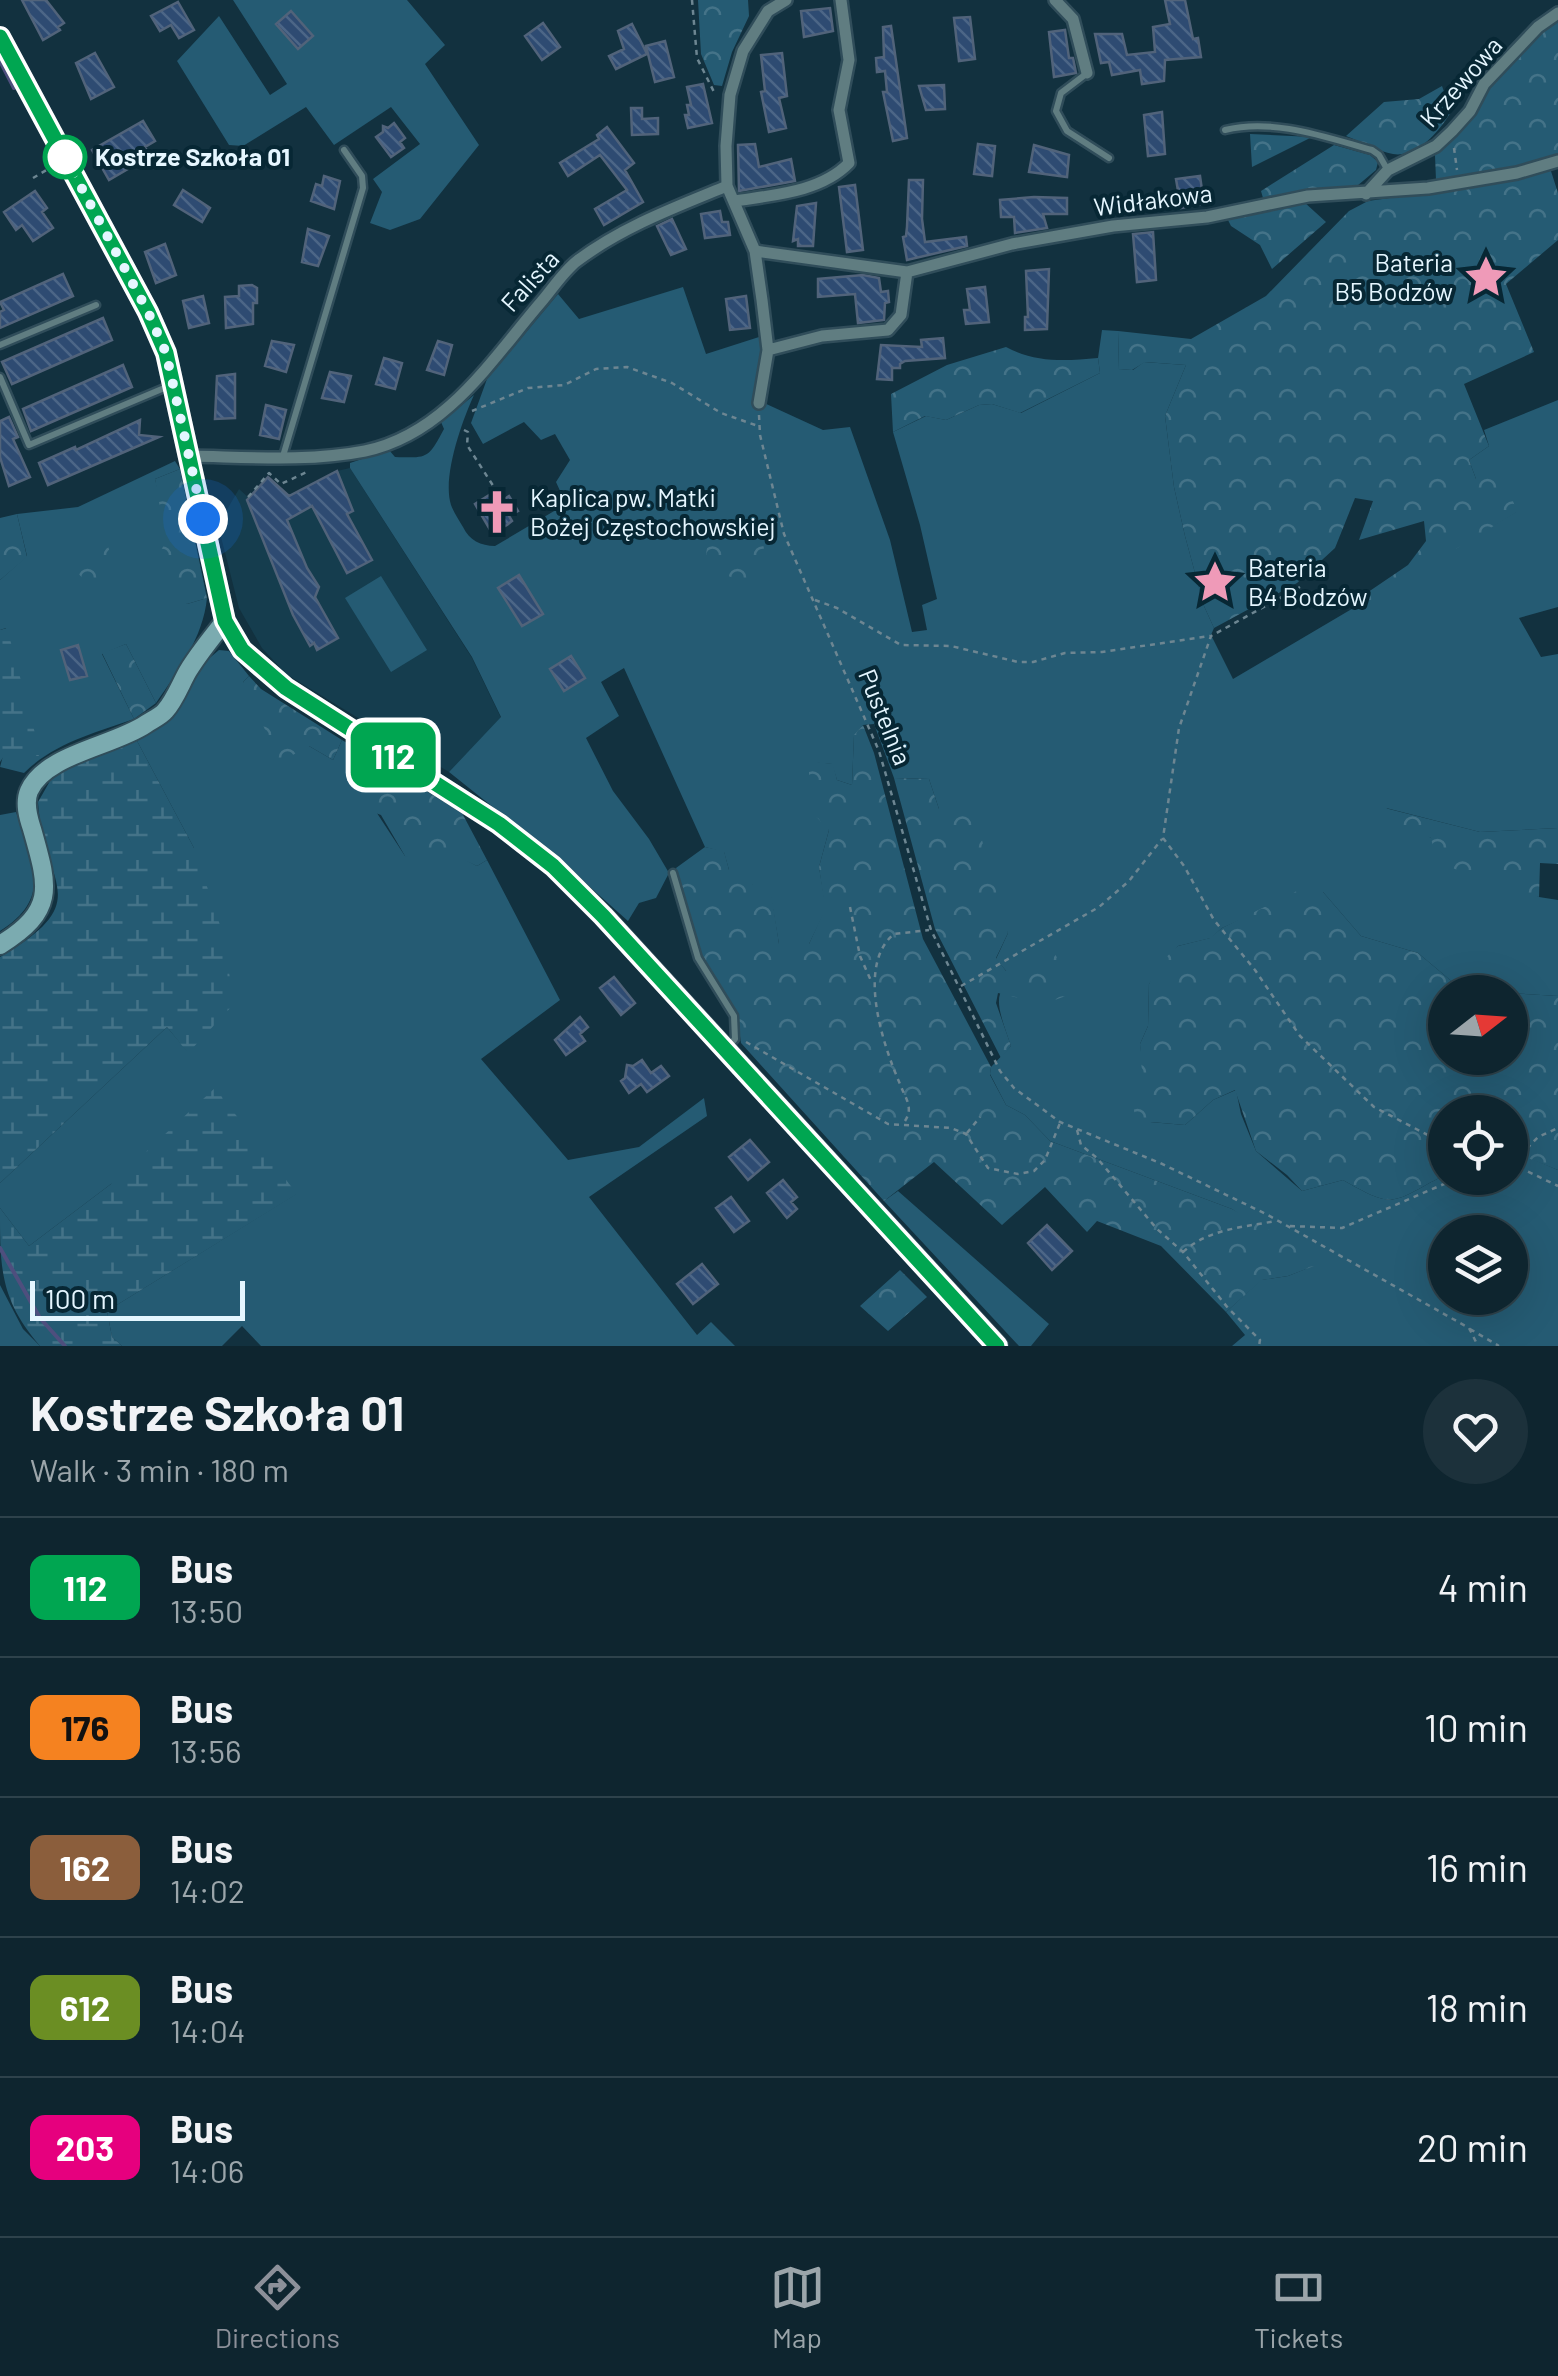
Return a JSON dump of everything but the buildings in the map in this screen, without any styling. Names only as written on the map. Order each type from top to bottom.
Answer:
[{"type":"street","points":[[759,403],[768,350],[754,251],[727,186],[728,119],[730,95],[743,51],[768,11],[786,0]]},
{"type":"street","points":[[735,201],[800,190],[841,172],[849,163],[839,110],[849,60],[841,0]]},
{"type":"street","points":[[1055,0],[1073,20],[1087,73]]},
{"type":"street","name":"Krzewowa","points":[[1388,170],[1436,146],[1470,112],[1484,84],[1538,27],[1558,13]]},
{"type":"street","points":[[0,37],[148,312],[174,384],[225,621],[242,650],[286,688],[499,824],[553,866],[730,1045],[998,1346]]},
{"type":"street","name":"Widłakowa","points":[[754,251],[907,272],[1012,244],[1113,226],[1207,217],[1308,196],[1366,194],[1463,182],[1558,161]]},
{"type":"street","points":[[1366,194],[1388,170]]},
{"type":"street","name":"Falista","points":[[190,456],[283,458],[367,450],[419,429],[447,409],[480,376],[576,262],[665,210],[727,186]]},
{"type":"street","points":[[768,350],[822,336],[888,330],[900,315],[907,272]]},
{"type":"street","points":[[0,945],[38,915],[47,887],[27,813],[27,794],[36,779],[53,764],[142,728],[165,710],[225,621]]},
{"type":"lane","points":[[1087,73],[1061,92],[1056,111],[1067,131],[1109,158]]},
{"type":"lane","points":[[1224,130],[1242,126],[1306,132],[1372,150],[1384,160],[1388,170]]},
{"type":"lane","points":[[283,458],[363,188],[362,176],[344,150]]},
{"type":"lane","points":[[0,345],[96,305]]},
{"type":"lane","points":[[0,377],[29,445],[174,384]]},
{"type":"lane","points":[[673,873],[698,958],[734,1016],[730,1045]]},
{"type":"path","points":[[692,0],[697,58],[728,119]]},
{"type":"path","points":[[1452,131],[1457,173],[1463,182]]},
{"type":"path","points":[[33,178],[50,168],[43,156],[51,151]]},
{"type":"path","points":[[472,411],[528,388],[564,385],[596,369],[627,367],[672,384],[721,413],[760,426]]},
{"type":"path","name":"Pustelnia","points":[[759,403],[760,426],[784,534],[879,750],[931,930],[1000,1071],[1014,1088],[1060,1122]]},
{"type":"path","points":[[464,430],[468,432],[467,445],[501,498]]},
{"type":"path","points":[[248,497],[269,473],[281,484],[329,461],[330,454]]},
{"type":"path","points":[[815,600],[837,608],[901,645],[951,646],[1032,662],[1065,652],[1102,652],[1212,636],[1300,587]]},
{"type":"path","points":[[959,988],[1099,907],[1129,881],[1163,838],[1179,728],[1212,636]]},
{"type":"path","points":[[1163,838],[1184,866],[1214,920],[1300,1036],[1374,1108],[1428,1135]]},
{"type":"path","points":[[850,907],[860,956],[873,984],[890,1055],[909,1108],[904,1122]]},
{"type":"path","points":[[873,984],[874,966],[885,941],[900,932],[931,930]]},
{"type":"path","points":[[730,1045],[748,1042],[888,1124],[904,1122],[951,1128],[966,1134],[988,1168],[1018,1174],[1034,1171],[1046,1160],[1060,1122],[1160,1162],[1278,1220],[1499,1346]]},
{"type":"path","points":[[966,1134],[980,1117]]},
{"type":"path","points":[[1528,1147],[1558,1128]]},
{"type":"path","points":[[1077,1129],[1081,1145],[1183,1252],[1228,1308],[1260,1340],[1259,1346]]},
{"type":"path","points":[[1528,1171],[1558,1186]]},
{"type":"path","points":[[1286,1226],[1342,1228],[1428,1191]]},
{"type":"path","points":[[1183,1252],[1216,1232],[1278,1220]]},
{"type":"path","points":[[1469,1328],[1478,1346]]},
{"type":"shaded area","points":[[350,468],[472,658],[501,718],[449,772],[407,747],[389,724],[378,730],[286,674],[262,648],[239,608],[218,525],[239,489],[249,498],[268,477],[276,484],[273,488],[282,500]]},
{"type":"green space","points":[[233,0],[407,0],[445,45],[425,64],[479,145],[420,219],[390,230],[370,223],[382,192],[373,179],[420,144],[391,107],[334,145],[306,107],[243,146],[229,145],[177,61],[219,16],[270,95],[287,84]]},
{"type":"green space","points":[[698,0],[748,0],[749,16],[722,86],[714,85],[701,54]]},
{"type":"green space","points":[[1558,20],[1558,156],[1529,165],[1436,180],[1435,155],[1476,114],[1489,86]]},
{"type":"green space","points":[[1442,86],[1451,112],[1434,134],[1411,152],[1388,153],[1346,136],[1384,102],[1419,99]]},
{"type":"green space","points":[[1250,134],[1312,137],[1252,167]]},
{"type":"green space","points":[[1334,145],[1370,155],[1378,162],[1376,170],[1357,186],[1263,198],[1261,191]]},
{"type":"green space","points":[[1550,168],[1558,193],[1558,240],[1506,284],[1534,352],[1464,384],[1489,446],[1469,460],[1476,479],[1502,471],[1517,512],[1354,610],[1352,603],[1408,565],[1426,541],[1424,521],[1359,540],[1373,501],[1355,498],[1335,548],[1297,583],[1214,628],[1185,536],[1165,416],[1186,365],[1145,362],[1132,370],[1119,369],[1118,331],[1191,339],[1266,296],[1349,211],[1368,201],[1468,187]]},
{"type":"green space","points":[[1304,202],[1326,222],[1272,269],[1260,245],[1231,226],[1227,218]]},
{"type":"green space","points":[[683,287],[706,354],[759,337],[762,347],[753,398],[823,430],[850,427],[890,540],[912,632],[927,630],[922,605],[937,599],[893,432],[926,416],[946,420],[979,405],[992,404],[1021,413],[1100,373],[1102,330],[1118,331],[1119,369],[1133,370],[1144,362],[1186,365],[1165,416],[1174,487],[1204,606],[1214,628],[1211,635],[1233,679],[1516,512],[1476,479],[1469,460],[1489,446],[1484,430],[1558,400],[1558,607],[1519,618],[1541,657],[1558,654],[1558,828],[1480,832],[1386,808],[1431,838],[1539,897],[1558,900],[1558,996],[1528,994],[1528,975],[1444,975],[1418,953],[1361,936],[1323,892],[1260,911],[1222,928],[1211,938],[1178,946],[1149,984],[1148,1026],[1140,1044],[1150,1122],[1185,1125],[1213,1100],[1236,1090],[1256,1151],[1302,1191],[1343,1180],[1385,1199],[1403,1197],[1428,1184],[1428,1195],[1528,1195],[1528,1157],[1558,1170],[1558,1346],[1232,1346],[1245,1335],[1226,1312],[1261,1280],[1288,1276],[1313,1266],[1232,1209],[1050,1141],[1025,1115],[1006,1105],[990,1074],[991,1067],[1011,1046],[999,1000],[1006,984],[1041,951],[1007,972],[996,959],[1008,933],[939,809],[929,779],[894,778],[874,724],[863,725],[854,736],[852,785],[837,780],[832,764],[809,762],[829,830],[819,867],[826,909],[809,944],[779,944],[769,885],[753,885],[729,870],[724,852],[705,847],[624,668],[601,682],[619,716],[586,738],[613,791],[669,873],[656,898],[639,903],[628,921],[449,772],[501,717],[472,657],[350,463],[389,450],[395,457],[426,455],[444,429],[441,422],[474,395],[459,434],[449,480],[451,505],[469,535],[480,543],[495,546],[566,504],[556,482],[570,460],[555,434],[541,440],[524,422],[483,444],[471,423],[487,379],[558,294],[579,319]]},
{"type":"green space","points":[[1006,347],[1040,358],[1098,358],[1100,373],[1020,413],[992,404],[979,405],[946,420],[925,416],[893,432],[891,394],[947,365]]},
{"type":"green space","points":[[175,461],[180,469],[155,479],[187,604],[207,598],[188,654],[156,703],[126,644],[102,654],[134,719],[62,746],[24,773],[0,767],[3,756],[40,756],[6,628],[0,630],[0,580],[27,556],[17,514],[78,507]]},
{"type":"green space","points":[[180,469],[207,598],[187,604],[153,563],[166,542],[155,479]]},
{"type":"green space","points":[[17,514],[27,557],[0,580],[0,518]]},
{"type":"green space","points":[[724,524],[764,545],[761,576],[735,578],[710,567],[706,554],[710,531]]},
{"type":"green space","points":[[106,541],[118,574],[91,587],[72,567],[76,554]]},
{"type":"green space","points":[[381,576],[427,650],[391,672],[345,598]]},
{"type":"green space","points":[[7,628],[41,756],[4,756],[0,762],[0,630]]},
{"type":"green space","points":[[126,644],[156,703],[134,719],[102,653]]},
{"type":"green space","points":[[219,650],[229,651],[249,676],[243,682],[309,746],[333,760],[342,740],[384,765],[358,784],[405,856],[462,858],[477,866],[487,860],[560,1000],[481,1059],[568,1160],[639,1147],[704,1098],[707,1116],[589,1197],[697,1335],[711,1322],[735,1346],[261,1346],[242,1326],[222,1346],[122,1346],[112,1337],[107,1311],[296,1194],[254,1142],[111,1184],[29,1246],[0,1208],[0,1183],[167,1027],[188,1052],[194,848],[136,739],[194,671]]},
{"type":"green space","points":[[249,676],[261,689],[342,740],[333,760],[309,746],[280,762],[243,682]]},
{"type":"green space","points":[[863,725],[874,753],[923,939],[991,1067],[990,1075],[1006,1105],[1025,1115],[1050,1141],[1232,1209],[1294,1244],[1314,1266],[1262,1280],[1226,1312],[1161,1246],[1097,1221],[1087,1232],[1045,1187],[1002,1225],[934,1162],[884,1201],[741,1043],[737,1015],[700,958],[676,868],[705,847],[724,851],[729,870],[747,869],[753,885],[770,885],[779,944],[809,944],[825,909],[819,867],[829,830],[809,809],[809,761],[833,764],[837,780],[852,785],[854,735]]},
{"type":"green space","points":[[136,739],[194,848],[223,934],[234,1004],[188,1053],[167,1027],[0,1183],[0,957],[48,920],[58,890],[38,802],[54,774]]},
{"type":"green space","points":[[384,765],[462,813],[487,860],[477,866],[462,859],[443,869],[405,856],[381,815],[370,811],[358,783]]},
{"type":"green space","points":[[894,778],[929,779],[939,809],[973,808],[1008,933],[996,958],[1006,971],[1041,950],[1054,953],[1075,984],[1071,994],[1044,1004],[998,993],[996,1003],[1011,1046],[1001,1058],[935,929]]},
{"type":"green space","points":[[1385,808],[1480,832],[1558,828],[1558,864],[1540,863],[1539,897],[1437,863],[1431,838],[1380,818]]},
{"type":"green space","points":[[16,812],[32,862],[33,892],[17,918],[0,931],[0,815]]},
{"type":"green space","points":[[1303,888],[1323,892],[1361,936],[1418,953],[1444,975],[1428,975],[1428,1075],[1528,1075],[1528,994],[1558,996],[1558,1170],[1528,1158],[1528,1095],[1428,1095],[1428,1184],[1394,1199],[1374,1196],[1343,1180],[1302,1191],[1256,1151],[1235,1090],[1213,1100],[1185,1125],[1151,1122],[1142,1134],[1138,1133],[1130,1087],[1142,1073],[1140,1044],[1148,1026],[1149,984],[1158,965],[1178,946],[1210,938],[1222,928]]},
{"type":"green space","points":[[215,1088],[297,1194],[107,1311],[112,1337],[122,1346],[40,1346],[17,1313],[5,1282],[0,1208],[29,1246],[111,1184]]},
{"type":"green space","points":[[898,1191],[1049,1324],[1031,1346],[1019,1346],[884,1201]]},
{"type":"green space","points":[[900,1270],[927,1297],[888,1331],[860,1306]]},
{"type":"green space","points":[[0,1285],[23,1329],[40,1346],[0,1346]]},
{"type":"waterway","points":[[0,61],[14,88]]},
{"type":"waterway","points":[[0,1248],[40,1318],[65,1346]]},
{"type":"bus line","name":"112","points":[[0,37],[148,312],[166,353],[225,621],[242,650],[286,688],[499,824],[553,866],[997,1346]]},
{"type":"place","name":"Kostrze Szkoła 01","points":[[65,157]]},
{"type":"place","name":"Bateria B5 Bodzów","points":[[1486,277]]},
{"type":"place","name":"Kaplica pw. Matki Bożej Częstochowskiej","points":[[497,512]]},
{"type":"place","name":"Bateria B4 Bodzów","points":[[1215,582]]},
{"type":"route","points":[[65,157],[166,353],[203,519]]}]
